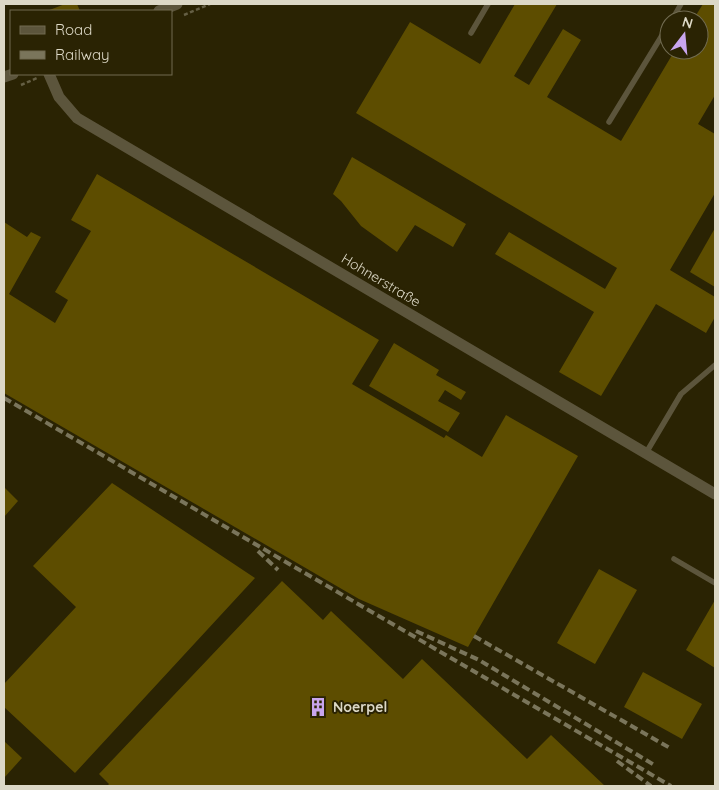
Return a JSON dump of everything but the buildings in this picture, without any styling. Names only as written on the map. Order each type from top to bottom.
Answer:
[{"type":"street","points":[[162,10],[177,4]]},
{"type":"street","name":"Hohnerstraße","points":[[44,76],[77,118],[715,494]]},
{"type":"lane","points":[[471,33],[488,4]]},
{"type":"lane","points":[[609,122],[659,40]]},
{"type":"lane","points":[[646,453],[681,394],[715,365]]},
{"type":"lane","points":[[674,559],[715,583]]},
{"type":"path","points":[[179,17],[210,4]]},
{"type":"path","points":[[12,88],[44,76]]},
{"type":"railway","points":[[4,398],[671,786]]},
{"type":"railway","points":[[258,551],[278,570]]},
{"type":"railway","points":[[416,631],[479,660],[656,766]]},
{"type":"railway","points":[[474,636],[670,748]]},
{"type":"railway","points":[[617,761],[651,786]]},
{"type":"place","name":"Noerpel","points":[[318,707]]}]
